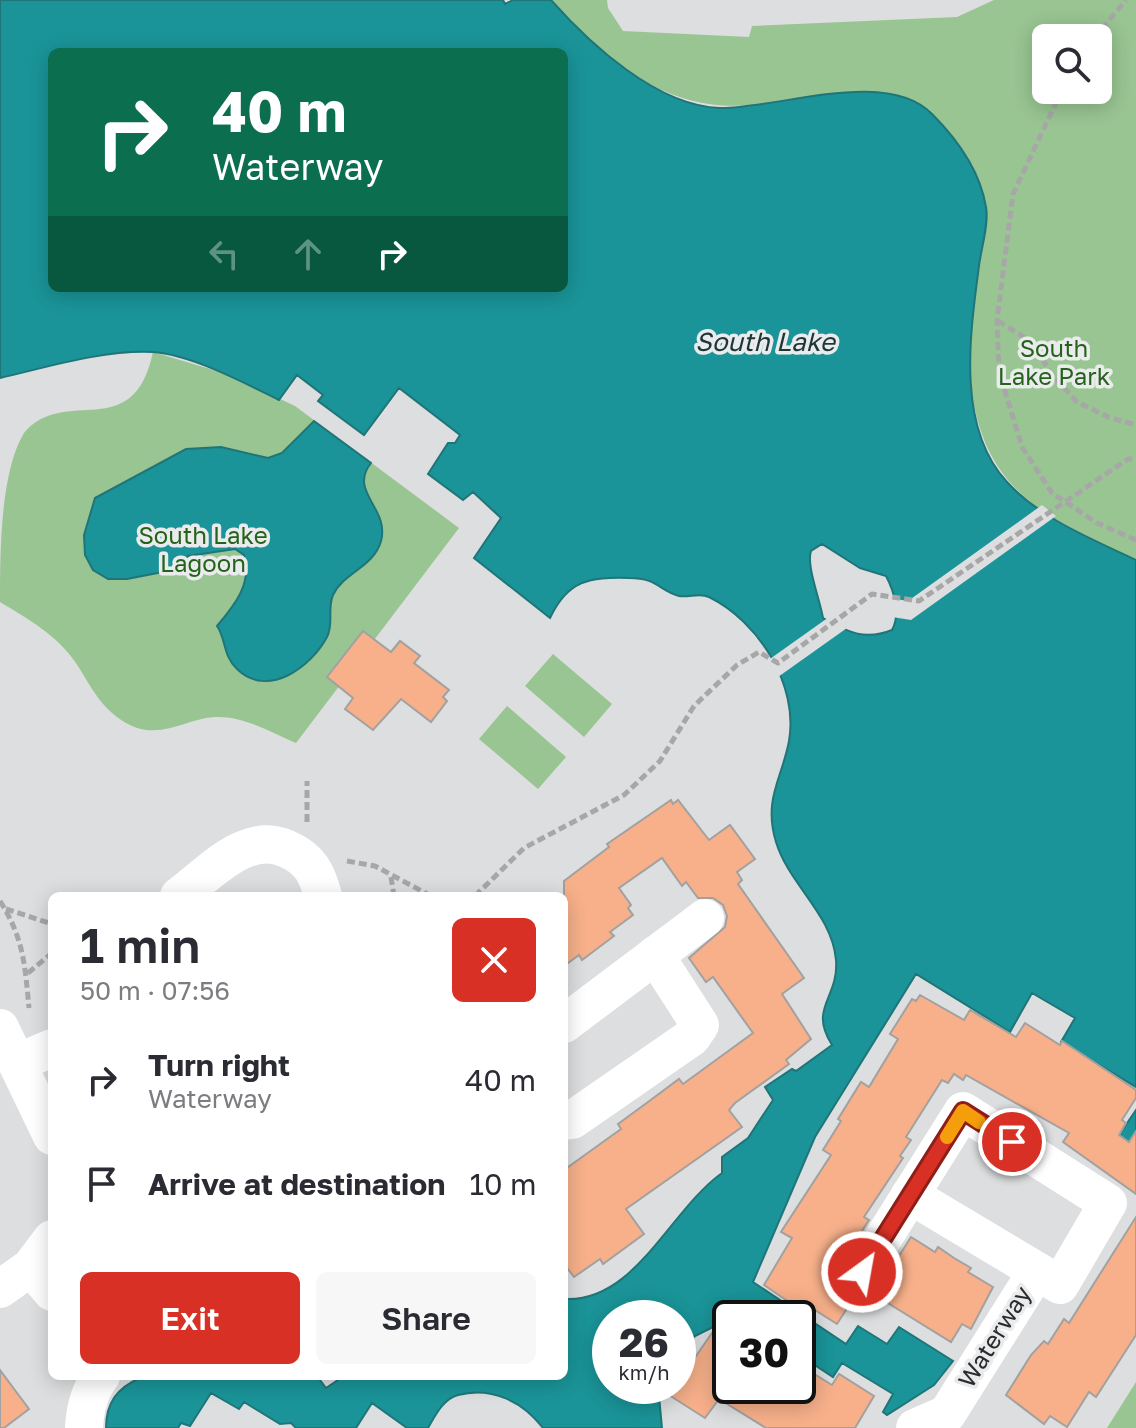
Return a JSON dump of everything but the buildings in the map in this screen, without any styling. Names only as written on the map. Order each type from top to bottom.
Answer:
[{"type":"street","points":[[185,892],[254,844],[276,843],[300,855],[317,871],[322,892]]},
{"type":"street","points":[[568,1021],[705,918]]},
{"type":"street","points":[[568,1120],[692,1037],[700,1025],[655,955]]},
{"type":"street","points":[[0,1028],[38,1054],[48,1113]]},
{"type":"street","name":"Waterway","points":[[862,1272],[910,1195],[963,1111],[1108,1203],[1060,1285],[910,1195]]},
{"type":"street","points":[[0,1289],[45,1266]]},
{"type":"street","name":"Waterway","points":[[944,1423],[1037,1271]]},
{"type":"street","points":[[84,1428],[89,1399],[99,1380]]},
{"type":"path","points":[[1106,24],[1126,0]]},
{"type":"path","points":[[1055,104],[1013,194],[997,320],[999,371],[1022,447],[1052,493],[1097,523],[1136,540]]},
{"type":"path","points":[[997,320],[1035,344],[1049,371],[1077,402],[1108,417],[1136,425]]},
{"type":"path","points":[[479,892],[524,848],[624,795],[660,761],[694,706],[737,665],[759,652],[778,663],[872,594],[919,601],[1128,459],[1136,459]]},
{"type":"path","points":[[307,781],[307,827]]},
{"type":"path","points":[[391,876],[393,892]]},
{"type":"path","points":[[0,901],[20,944],[38,1054]]},
{"type":"path","points":[[5,909],[48,923]]},
{"type":"path","points":[[27,974],[48,956]]},
{"type":"green space","name":"South Lake Park","points":[[551,0],[607,0],[608,8],[623,31],[749,37],[752,26],[957,17],[994,0],[1136,0],[1136,560],[1049,515],[1006,478],[990,453],[978,423],[971,387],[973,312],[750,105],[719,105],[664,91],[638,78],[592,42]]},
{"type":"green space","name":"South Lake Lagoon","points":[[153,352],[227,374],[295,406],[459,528],[296,743],[226,717],[204,718],[161,730],[138,728],[126,723],[103,703],[60,644],[0,602],[1,538],[6,491],[10,469],[24,433],[40,419],[59,413],[114,406],[130,397],[143,380]]},
{"type":"green space","points":[[553,654],[612,704],[584,737],[525,686]]},
{"type":"green space","points":[[507,706],[566,757],[538,789],[479,739]]},
{"type":"green space","points":[[1136,1382],[1136,1428],[1107,1428]]},
{"type":"water","name":"South Lake","points":[[0,0],[503,0],[505,4],[513,0],[551,0],[626,70],[649,85],[696,105],[744,107],[830,94],[888,93],[912,100],[932,114],[973,168],[986,207],[986,229],[972,321],[970,379],[980,435],[991,460],[1007,482],[1035,507],[1136,560],[1136,1087],[1061,1042],[1075,1018],[1032,993],[1010,1032],[916,974],[815,1137],[753,1282],[780,1300],[712,1300],[712,1328],[696,1336],[696,1300],[592,1300],[592,1404],[660,1404],[662,1428],[543,1428],[526,1411],[506,1398],[471,1393],[448,1400],[428,1428],[407,1428],[372,1403],[356,1428],[296,1428],[291,1423],[280,1424],[244,1402],[239,1409],[211,1393],[190,1426],[181,1423],[178,1428],[106,1428],[114,1397],[137,1380],[320,1380],[326,1388],[338,1380],[568,1380],[568,1299],[589,1296],[611,1286],[631,1271],[703,1189],[722,1173],[722,1157],[748,1138],[773,1100],[765,1087],[792,1069],[796,1071],[832,1045],[823,1021],[836,973],[836,960],[827,928],[782,858],[773,827],[775,790],[789,741],[788,698],[771,657],[744,622],[727,608],[709,597],[672,594],[646,580],[602,578],[572,588],[550,618],[474,558],[501,518],[473,492],[463,500],[428,474],[448,443],[455,443],[460,435],[399,388],[364,435],[318,401],[323,395],[297,375],[279,400],[217,370],[167,354],[133,352],[95,356],[0,378]],"holes":[[[822,544],[860,568],[886,576],[895,603],[896,617],[892,630],[873,635],[856,633],[823,618],[812,574],[811,551]]]},
{"type":"water","points":[[314,421],[371,463],[364,483],[382,529],[381,541],[372,557],[333,595],[327,637],[300,668],[288,676],[262,681],[237,669],[229,659],[217,626],[244,584],[244,555],[235,549],[188,556],[173,570],[127,579],[108,579],[93,570],[85,555],[84,535],[95,498],[186,449],[221,447],[268,458],[282,453]]},
{"type":"water","points":[[1136,1110],[1136,1149],[1117,1138]]},
{"type":"water","name":"South Lake","points":[[816,1324],[846,1344],[858,1326],[887,1344],[899,1327],[953,1361],[934,1385],[887,1415],[883,1412],[893,1394],[842,1363],[833,1377],[816,1366]]},
{"type":"pier","points":[[1042,505],[1056,516],[911,620],[892,617],[890,598],[908,601]]},
{"type":"pier","points":[[829,617],[847,628],[778,677],[767,661]]},
{"type":"slow traffic","points":[[947,1137],[963,1111],[979,1122]]},
{"type":"route","points":[[862,1272],[963,1111],[1012,1142]]}]
